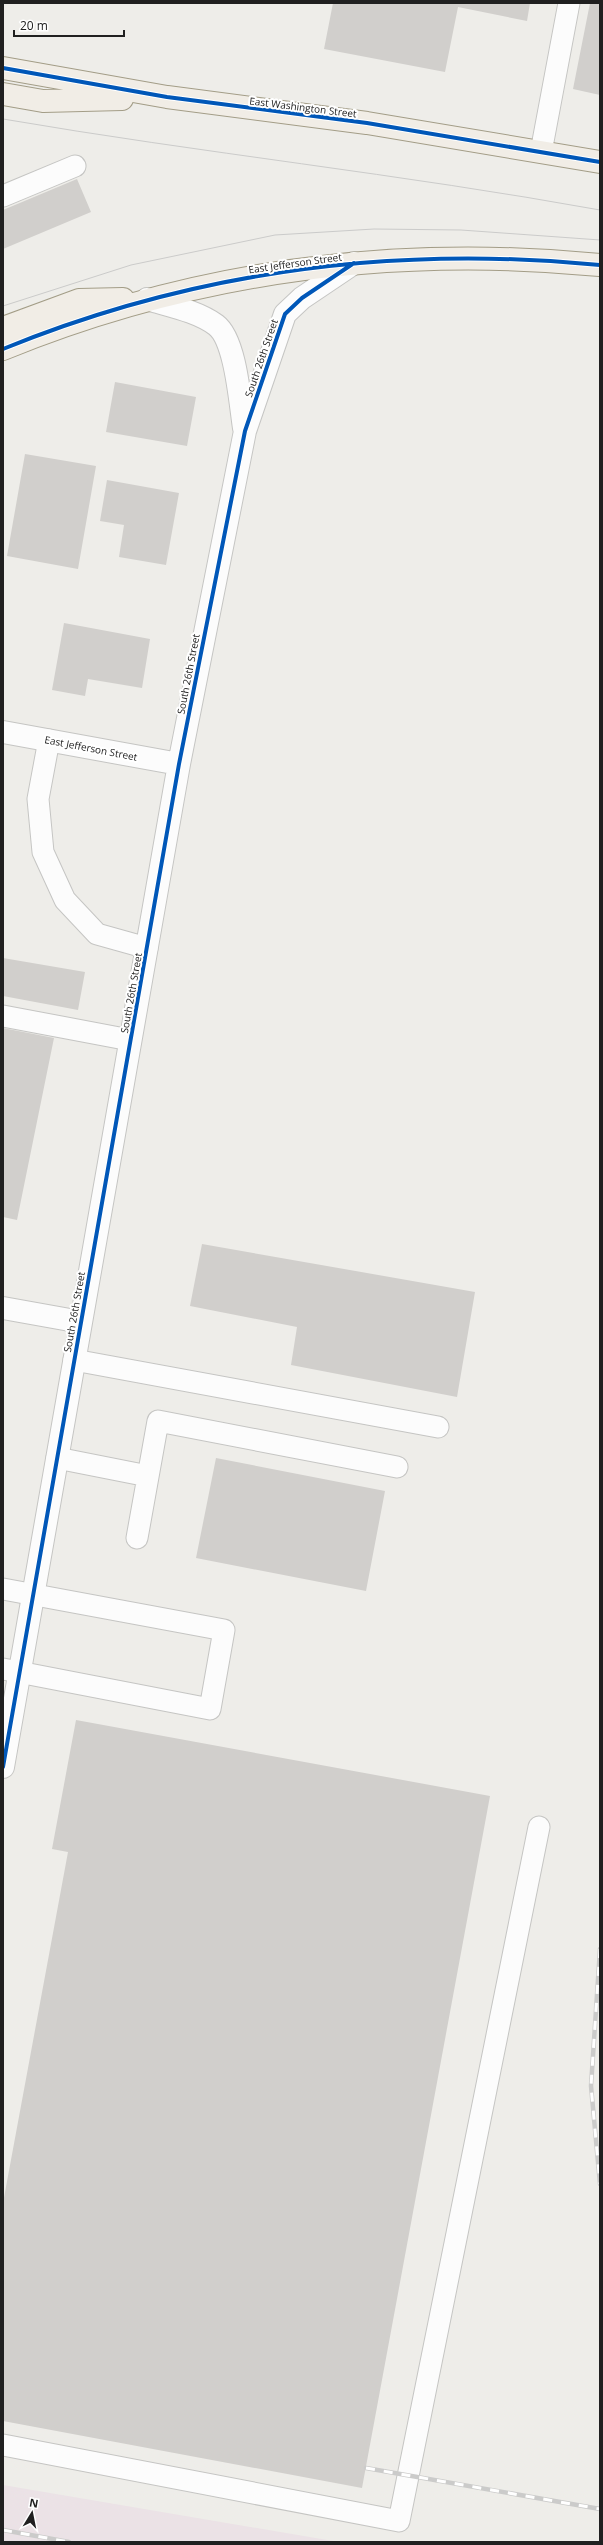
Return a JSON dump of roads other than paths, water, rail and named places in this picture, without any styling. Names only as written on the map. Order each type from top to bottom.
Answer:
[{"type":"main road","name":"East Washington Street","points":[[3,68],[167,97],[368,124],[600,162]]},
{"type":"main road","points":[[3,94],[43,101],[167,97]]},
{"type":"main road","name":"East Jefferson Street","points":[[3,349],[83,318],[147,299],[225,280],[354,263],[491,259],[600,265]]},
{"type":"main road","name":"East Jefferson Street","points":[[3,328],[79,300],[147,299]]},
{"type":"street","name":"South 26th Street","points":[[3,1766],[11,1671],[33,1594],[179,764],[245,431],[285,314],[302,298],[354,263]]},
{"type":"street","name":"South 26th Street","points":[[147,299],[197,314],[218,326],[230,347],[245,431]]},
{"type":"street","name":"East Jefferson Street","points":[[3,732],[179,764]]},
{"type":"street","points":[[3,1308],[81,1322]]},
{"type":"lane","points":[[541,152],[569,3]]},
{"type":"lane","points":[[3,196],[75,166]]},
{"type":"lane","points":[[49,740],[38,799],[42,844],[43,852],[65,900],[97,934],[147,948]]},
{"type":"lane","points":[[3,1016],[130,1040]]},
{"type":"lane","points":[[74,1360],[438,1427]]},
{"type":"lane","points":[[137,1538],[158,1421],[397,1467]]},
{"type":"lane","points":[[57,1458],[148,1476]]},
{"type":"lane","points":[[3,1589],[224,1630],[210,1709],[11,1671]]},
{"type":"lane","points":[[3,2445],[399,2521],[539,1827]]},
{"type":"tram line","points":[[3,119],[451,185],[600,210]]},
{"type":"tram line","points":[[3,306],[131,265],[275,235],[374,229],[461,230],[600,240]]},
{"type":"railway","points":[[600,1949],[591,2086],[600,2184]]},
{"type":"railway","points":[[366,2468],[600,2509]]},
{"type":"railway","points":[[3,2530],[69,2542]]}]
